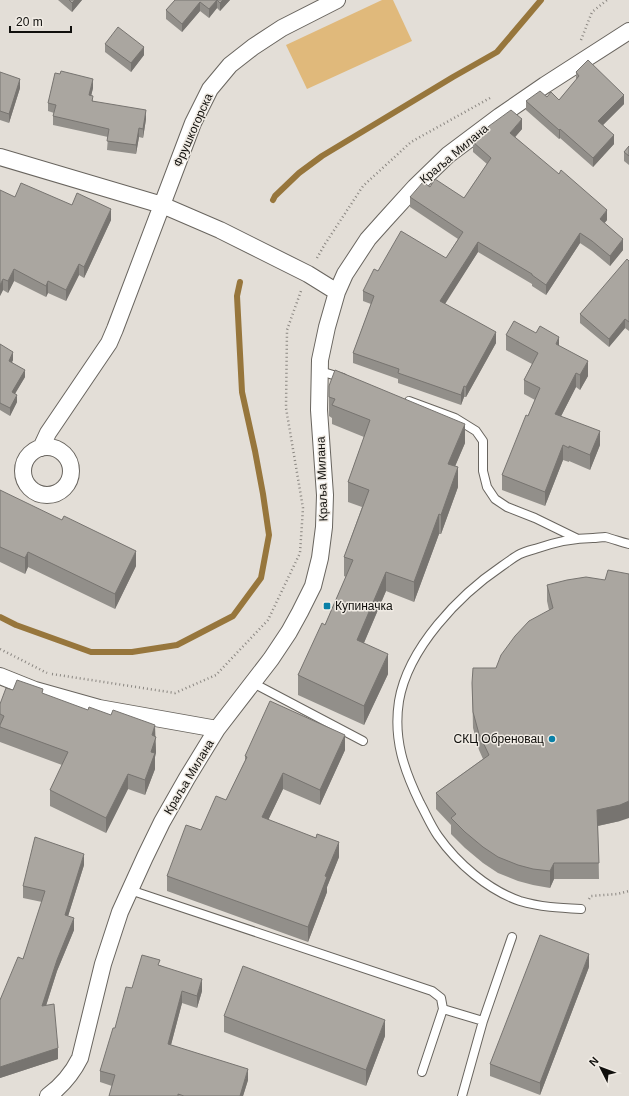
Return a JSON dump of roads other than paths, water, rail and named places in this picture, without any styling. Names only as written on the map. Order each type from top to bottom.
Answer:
[{"type":"street","name":"Фрушкогорска","points":[[41,448],[48,433],[109,342],[115,330],[193,123],[210,89],[230,65],[253,47],[282,28],[337,0]]},
{"type":"street","name":"Краља Милана","points":[[48,1096],[65,1089],[80,1058],[103,964],[120,912],[162,822],[217,729],[278,648],[300,612],[313,586],[320,558],[324,527],[324,495],[319,410],[320,360],[327,327],[337,292],[345,274],[368,239],[384,220],[448,155],[545,85],[629,31]]},
{"type":"street","points":[[0,156],[162,205],[220,230],[308,274],[337,292]]},
{"type":"street","points":[[0,676],[35,690],[98,708],[217,729]]},
{"type":"lane","points":[[320,371],[348,380]]},
{"type":"lane","points":[[398,398],[456,418],[476,431],[483,440],[483,471],[487,487],[495,499],[506,507],[535,518],[576,538]]},
{"type":"lane","points":[[581,909],[540,906],[519,900],[486,883],[470,871],[447,848],[437,835],[410,782],[402,759],[397,730],[399,702],[404,680],[415,657],[431,633],[463,597],[490,574],[520,554],[551,543],[576,538],[605,537],[629,544]]},
{"type":"lane","points":[[253,683],[363,741]]},
{"type":"lane","points":[[130,890],[432,990],[441,998],[443,1008],[422,1072]]},
{"type":"lane","points":[[462,1096],[483,1021],[512,937]]},
{"type":"lane","points":[[443,1008],[483,1021]]},
{"type":"waterway","points":[[273,200],[275,196],[299,173],[322,156],[497,52],[541,0]]},
{"type":"waterway","points":[[0,617],[16,625],[91,652],[132,652],[177,645],[233,616],[261,578],[269,535],[255,451],[242,392],[237,296],[240,282]]},
{"type":"place","name":"Купиначка","points":[[327,606]]},
{"type":"place","name":"СКЦ Обреновац","points":[[552,739]]}]
